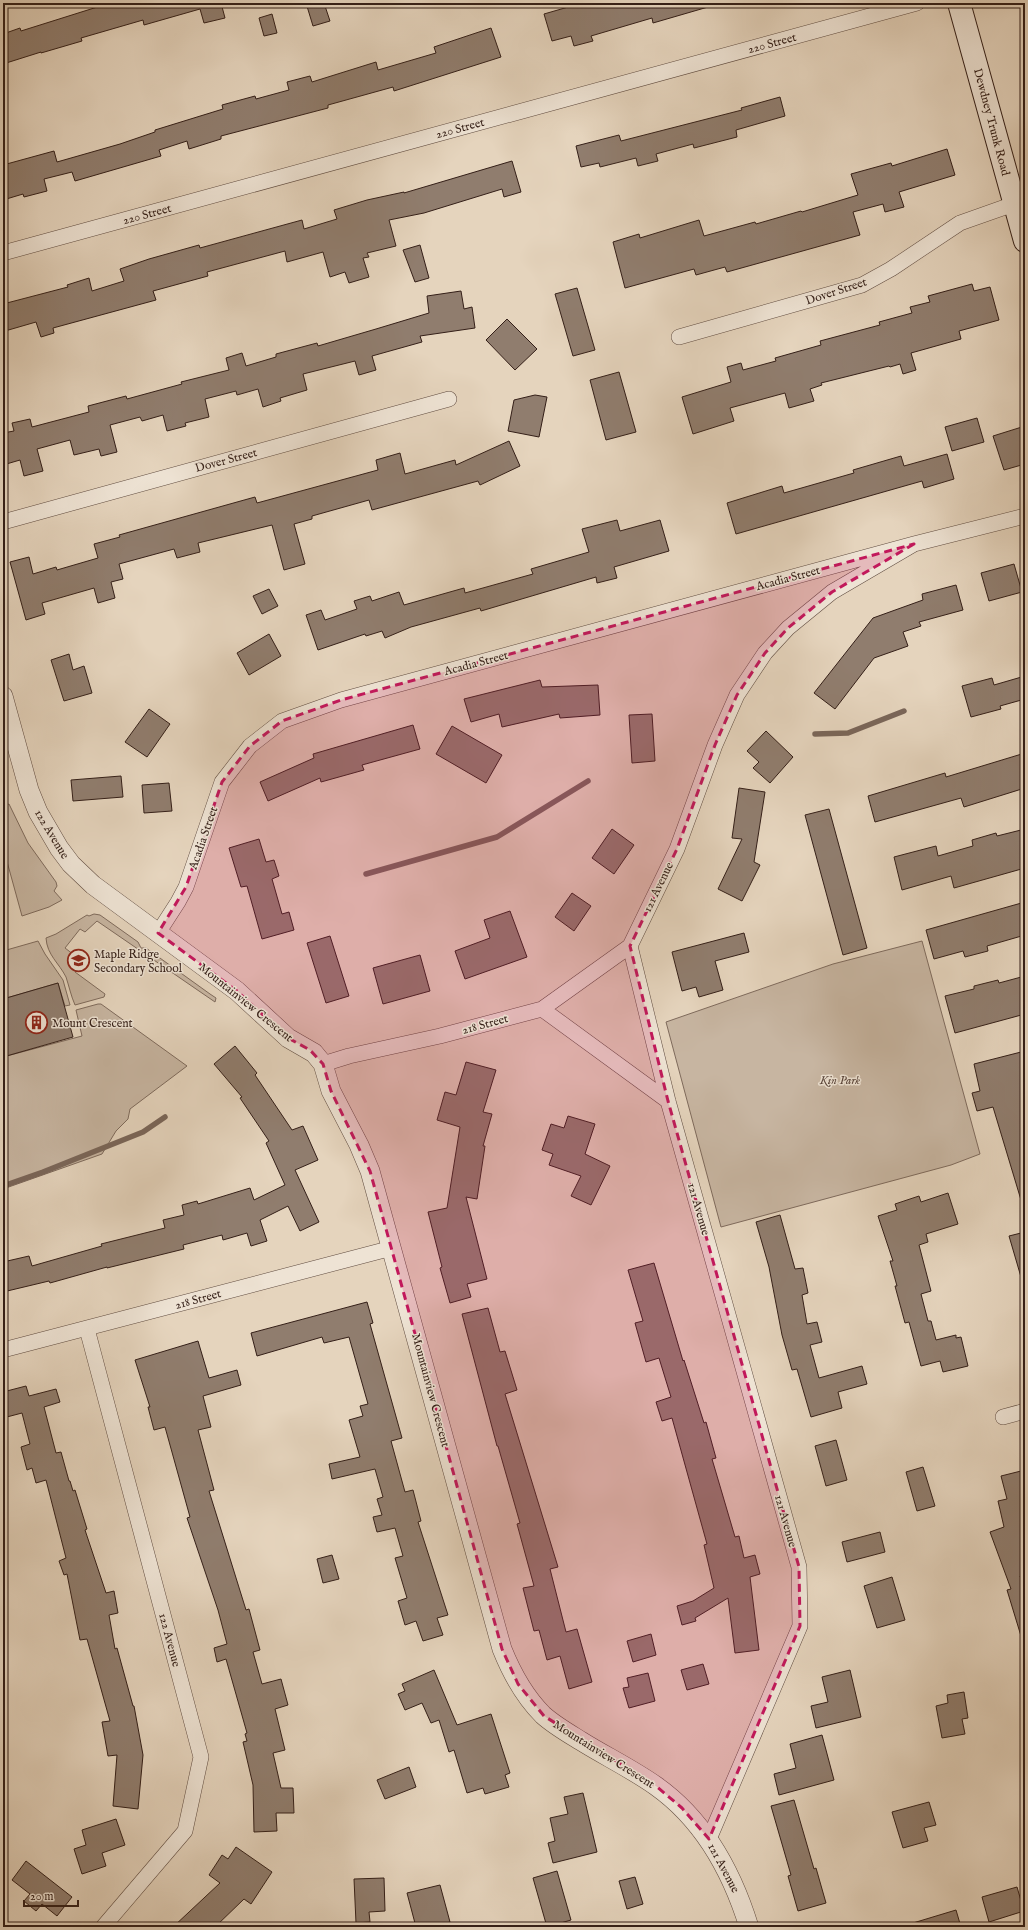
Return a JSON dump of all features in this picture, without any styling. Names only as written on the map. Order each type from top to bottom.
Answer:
[{"type":"main road","name":"Dewdney Trunk Road","points":[[959,3],[1020,202],[1025,241]]},
{"type":"street","name":"220 Street","points":[[3,253],[917,3]]},
{"type":"street","name":"Dover Street","points":[[679,337],[862,285],[891,269],[960,223],[1020,202]]},
{"type":"street","name":"Dover Street","points":[[3,522],[449,399]]},
{"type":"street","name":"Acadia Street","points":[[158,933],[186,887],[222,782],[250,746],[282,720],[341,700],[914,544],[1025,516]]},
{"type":"street","name":"Acadia Street","points":[[715,745],[737,695],[765,653],[788,628],[832,592],[914,544]]},
{"type":"street","name":"122 Avenue","points":[[3,696],[29,790],[38,812],[59,848],[71,864],[93,885],[158,933]]},
{"type":"street","name":"121 Avenue","points":[[715,745],[677,849],[630,946],[668,1101],[799,1567],[800,1626],[709,1838],[733,1882],[749,1927]]},
{"type":"street","name":"Mountainview Crescent","points":[[158,933],[237,991],[288,1038],[310,1050],[323,1064],[331,1091],[365,1158],[392,1248],[502,1649],[518,1684],[544,1716],[562,1730],[656,1786],[682,1808],[709,1838]]},
{"type":"street","name":"218 Street","points":[[323,1064],[349,1056],[440,1036],[542,1009],[630,946]]},
{"type":"street","points":[[542,1009],[668,1101]]},
{"type":"street","name":"218 Street","points":[[3,1350],[392,1248]]},
{"type":"street","name":"122 Avenue","points":[[87,1329],[201,1757],[185,1831],[103,1927]]},
{"type":"street","points":[[1002,1417],[1025,1411]]},
{"type":"highlighted area","points":[[914,544],[832,592],[788,628],[765,653],[737,695],[715,745],[677,849],[630,946],[668,1101],[799,1567],[800,1626],[709,1839],[682,1808],[656,1786],[544,1716],[518,1684],[502,1649],[370,1171],[331,1091],[323,1064],[310,1050],[288,1038],[237,991],[158,933],[186,887],[222,782],[250,746],[282,721],[341,700]]},
{"type":"green space","points":[[9,804],[28,843],[56,882],[57,886],[54,891],[62,900],[49,907],[22,916],[3,847],[3,806]]},
{"type":"green space","points":[[94,914],[100,915],[138,942],[141,948],[146,948],[216,998],[215,1002],[97,921],[85,932],[80,929],[65,948],[82,961],[75,972],[105,994],[104,997],[75,1005],[66,977],[51,954],[46,938],[56,934],[87,915],[89,916]]},
{"type":"green space","points":[[38,941],[63,980],[70,1005],[65,1006],[58,983],[3,999],[3,951]]},
{"type":"green space","name":"Kin Park","points":[[922,941],[980,1154],[951,1165],[721,1227],[666,1022],[833,964]]},
{"type":"green space","points":[[101,1004],[187,1066],[130,1109],[128,1119],[116,1131],[102,1154],[3,1189],[3,1057],[82,1036],[76,1010]]},
{"type":"building","points":[[110,3],[221,3],[225,18],[204,23],[200,9],[144,25],[143,20],[81,38],[82,41],[3,64],[3,34],[20,28],[21,31]]},
{"type":"building","points":[[306,3],[324,3],[330,21],[313,26]]},
{"type":"building","points":[[582,3],[707,3],[708,7],[653,23],[652,18],[591,36],[593,41],[574,46],[571,36],[552,41],[544,14]]},
{"type":"building","points":[[272,14],[277,33],[264,36],[259,18]]},
{"type":"building","points":[[491,28],[501,57],[394,91],[393,87],[328,105],[328,108],[221,136],[221,139],[189,149],[187,141],[159,150],[161,156],[75,181],[72,172],[44,179],[47,191],[24,197],[23,194],[3,200],[3,165],[54,151],[57,162],[120,144],[155,132],[155,130],[223,109],[222,105],[255,96],[256,99],[289,90],[287,82],[310,76],[312,82],[376,62],[378,70],[436,53],[434,47]]},
{"type":"building","points":[[780,97],[785,116],[736,130],[737,137],[694,148],[693,144],[656,154],[658,161],[638,166],[636,158],[600,167],[599,163],[581,167],[576,146],[619,135],[621,141],[742,110],[741,108]]},
{"type":"building","points":[[947,149],[955,175],[899,192],[904,207],[885,212],[883,204],[853,212],[860,235],[727,272],[725,267],[696,275],[694,269],[625,288],[613,242],[639,234],[640,238],[699,220],[704,236],[755,222],[756,224],[801,211],[802,212],[858,195],[851,174],[891,163],[892,166]]},
{"type":"building","points":[[512,161],[521,192],[504,197],[502,189],[424,213],[389,220],[396,246],[367,253],[369,257],[363,258],[369,277],[349,283],[345,272],[330,277],[323,252],[287,262],[285,251],[207,272],[208,276],[153,291],[156,300],[53,328],[54,333],[41,337],[36,322],[5,331],[3,323],[3,304],[68,287],[67,285],[89,278],[92,291],[124,281],[120,269],[149,259],[199,245],[200,248],[302,220],[304,229],[337,219],[334,210],[367,200],[404,193]]},
{"type":"building","points":[[420,245],[429,278],[415,282],[403,250]]},
{"type":"building","points":[[972,284],[974,291],[990,287],[999,320],[959,331],[961,339],[911,353],[916,370],[903,374],[900,364],[821,383],[822,385],[810,389],[814,401],[789,408],[785,393],[730,408],[734,421],[693,434],[682,397],[731,382],[727,367],[741,363],[743,370],[776,361],[775,358],[821,345],[820,341],[880,325],[879,322],[912,313],[910,307],[930,302],[928,296]]},
{"type":"building","points":[[577,288],[595,350],[573,356],[555,294]]},
{"type":"building","points":[[461,291],[464,309],[472,307],[475,328],[420,336],[422,342],[372,356],[376,370],[359,375],[355,361],[303,374],[307,390],[280,398],[281,401],[263,407],[258,389],[237,395],[236,391],[205,399],[209,417],[185,423],[186,426],[167,431],[163,415],[142,421],[140,417],[110,425],[117,452],[101,456],[99,449],[74,455],[70,440],[37,449],[43,471],[24,476],[20,460],[3,465],[3,433],[14,431],[12,423],[30,419],[32,427],[89,412],[88,406],[126,396],[127,399],[182,384],[181,382],[229,370],[226,358],[242,353],[246,366],[276,357],[276,354],[317,343],[318,346],[376,329],[429,313],[427,296]]},
{"type":"building","points":[[507,319],[537,349],[515,370],[486,340]]},
{"type":"building","points":[[619,372],[636,432],[606,440],[590,380]]},
{"type":"building","points":[[535,395],[547,397],[539,437],[508,431],[514,400]]},
{"type":"building","points":[[977,418],[984,442],[952,451],[945,427]]},
{"type":"building","points":[[1025,426],[1025,464],[1004,470],[993,436]]},
{"type":"building","points":[[509,441],[520,466],[480,485],[478,481],[372,510],[369,500],[312,516],[312,519],[294,524],[305,564],[284,570],[272,525],[198,543],[200,552],[177,558],[174,549],[119,564],[123,579],[111,582],[115,598],[98,603],[94,588],[42,603],[45,614],[26,620],[10,562],[29,557],[33,574],[56,567],[57,570],[98,558],[94,544],[120,537],[119,535],[255,497],[257,503],[378,470],[376,460],[400,453],[405,474],[455,460],[456,465]]},
{"type":"building","points":[[947,454],[954,479],[924,488],[922,481],[736,534],[727,503],[782,486],[784,493],[854,473],[853,470],[901,456],[904,466]]},
{"type":"building","points":[[617,520],[620,531],[660,520],[669,551],[614,567],[617,578],[597,583],[596,577],[481,611],[480,608],[411,627],[385,638],[382,631],[366,636],[365,634],[318,650],[306,615],[321,610],[325,620],[357,609],[354,601],[370,596],[372,601],[399,592],[404,605],[464,588],[465,593],[533,574],[531,569],[589,552],[582,529]]},
{"type":"building","points":[[1014,564],[1022,592],[989,601],[981,573]]},
{"type":"building","points":[[956,585],[963,610],[919,622],[921,626],[903,632],[908,646],[874,658],[835,709],[814,693],[873,618],[923,600],[922,594]]},
{"type":"building","points":[[269,589],[278,606],[262,614],[253,596]]},
{"type":"building","points":[[269,634],[281,656],[249,675],[237,653]]},
{"type":"building","points":[[69,654],[73,670],[84,666],[92,693],[64,701],[51,660]]},
{"type":"building","points":[[1025,676],[1025,699],[1000,706],[1001,709],[971,717],[962,686],[992,678],[994,685]]},
{"type":"building","points":[[540,680],[542,687],[598,685],[600,715],[560,718],[559,714],[502,727],[499,714],[471,722],[464,699]]},
{"type":"building","points":[[149,709],[170,724],[147,757],[125,742]]},
{"type":"building","points":[[652,714],[655,761],[632,763],[629,715]]},
{"type":"building","points":[[413,725],[420,749],[362,765],[364,770],[321,782],[320,778],[268,801],[260,782],[314,758],[313,754]]},
{"type":"building","points":[[452,726],[502,755],[486,783],[436,754]]},
{"type":"building","points":[[766,731],[793,757],[770,783],[753,768],[759,762],[747,751]]},
{"type":"building","points":[[1025,753],[1025,788],[964,807],[961,798],[875,822],[868,796],[945,773],[946,777]]},
{"type":"building","points":[[121,776],[123,797],[73,801],[71,780]]},
{"type":"building","points":[[169,783],[172,811],[144,813],[142,785]]},
{"type":"building","points":[[739,788],[765,792],[754,862],[760,865],[742,901],[718,889],[742,839],[732,838]]},
{"type":"building","points":[[829,809],[867,948],[843,955],[805,815]]},
{"type":"building","points":[[612,829],[634,845],[614,874],[592,858]]},
{"type":"building","points":[[1025,829],[1025,868],[954,888],[951,876],[902,890],[894,857],[936,846],[938,856],[973,846],[972,840],[996,833],[997,836]]},
{"type":"building","points":[[259,839],[266,862],[274,860],[279,876],[272,879],[282,914],[289,912],[294,930],[262,939],[247,886],[241,887],[229,848]]},
{"type":"building","points":[[572,893],[591,906],[574,931],[555,917]]},
{"type":"building","points":[[1025,902],[1025,935],[987,946],[988,951],[965,957],[963,951],[934,959],[926,930]]},
{"type":"building","points":[[510,911],[527,957],[465,979],[455,951],[490,938],[484,920]]},
{"type":"building","points":[[744,933],[749,952],[715,961],[723,990],[699,997],[696,987],[682,991],[672,952]]},
{"type":"building","points":[[330,936],[349,996],[326,1003],[307,943]]},
{"type":"building","points":[[420,955],[430,991],[383,1004],[373,968]]},
{"type":"building","points":[[1025,976],[1025,1014],[955,1033],[945,996],[974,989],[974,986],[998,980],[999,983]]},
{"type":"building","name":"Mount Crescent","points":[[58,983],[73,1037],[3,1057],[3,999]]},
{"type":"building","points":[[235,1046],[257,1073],[255,1075],[292,1130],[303,1126],[318,1160],[295,1170],[319,1222],[300,1231],[288,1206],[260,1220],[267,1241],[251,1246],[247,1233],[223,1240],[222,1235],[183,1245],[184,1249],[107,1267],[50,1283],[49,1281],[3,1292],[3,1262],[29,1256],[32,1266],[102,1246],[101,1244],[165,1228],[163,1220],[184,1215],[182,1205],[197,1201],[198,1204],[250,1188],[254,1200],[285,1185],[266,1143],[269,1141],[240,1098],[242,1097],[214,1064]]},
{"type":"building","points":[[1025,1051],[1025,1199],[1021,1200],[993,1107],[977,1111],[972,1093],[980,1091],[974,1064]]},
{"type":"building","points":[[466,1062],[496,1070],[483,1112],[492,1114],[483,1146],[485,1146],[477,1199],[466,1197],[487,1279],[467,1284],[471,1297],[450,1303],[440,1268],[442,1267],[428,1212],[447,1208],[460,1127],[437,1120],[445,1092],[456,1095]]},
{"type":"building","points":[[568,1116],[595,1124],[585,1154],[610,1166],[591,1205],[571,1196],[581,1176],[549,1165],[553,1154],[542,1150],[551,1124],[564,1128]]},
{"type":"building","points":[[948,1193],[958,1224],[926,1234],[928,1242],[919,1245],[931,1291],[921,1294],[928,1321],[931,1321],[936,1340],[956,1335],[956,1338],[961,1337],[968,1366],[943,1372],[940,1361],[921,1366],[909,1322],[905,1323],[890,1261],[893,1261],[878,1216],[897,1210],[895,1204],[919,1196],[921,1202]]},
{"type":"building","points":[[780,1215],[795,1269],[803,1268],[808,1293],[802,1295],[807,1324],[817,1322],[822,1342],[810,1345],[819,1378],[862,1366],[867,1384],[838,1392],[842,1408],[811,1417],[797,1369],[792,1370],[782,1335],[769,1267],[756,1222]]},
{"type":"building","points":[[1025,1232],[1025,1276],[1021,1277],[1009,1236]]},
{"type":"building","points":[[654,1263],[683,1361],[684,1360],[704,1423],[706,1422],[716,1458],[712,1459],[735,1537],[739,1536],[744,1558],[755,1555],[760,1574],[750,1577],[759,1650],[735,1653],[728,1598],[695,1618],[696,1621],[682,1625],[677,1606],[693,1601],[714,1588],[704,1545],[707,1544],[672,1418],[662,1421],[656,1402],[671,1397],[659,1358],[646,1362],[635,1323],[643,1321],[628,1270]]},
{"type":"building","points":[[367,1302],[373,1323],[370,1324],[402,1438],[391,1441],[405,1492],[413,1490],[421,1521],[418,1522],[448,1615],[437,1618],[443,1635],[423,1641],[416,1621],[405,1625],[398,1601],[407,1598],[395,1558],[403,1556],[395,1528],[377,1532],[373,1517],[382,1515],[377,1499],[383,1497],[375,1469],[332,1479],[329,1464],[360,1457],[349,1420],[363,1416],[360,1406],[368,1404],[349,1337],[324,1343],[322,1337],[257,1356],[251,1333]]},
{"type":"building","points":[[488,1308],[500,1352],[505,1351],[517,1390],[505,1394],[558,1567],[550,1569],[566,1632],[577,1629],[592,1682],[569,1689],[560,1656],[547,1660],[539,1630],[534,1631],[523,1588],[534,1586],[517,1524],[520,1523],[497,1446],[462,1314]]},
{"type":"building","points":[[198,1341],[209,1378],[237,1370],[241,1385],[203,1396],[211,1427],[198,1430],[214,1490],[209,1491],[246,1610],[249,1609],[260,1650],[253,1652],[262,1684],[281,1679],[288,1705],[275,1709],[285,1750],[273,1753],[281,1788],[293,1788],[294,1813],[276,1813],[277,1831],[254,1832],[253,1785],[243,1742],[247,1741],[245,1734],[247,1733],[226,1659],[217,1662],[214,1648],[227,1644],[218,1610],[187,1518],[190,1517],[165,1427],[154,1430],[148,1407],[150,1407],[135,1360]]},
{"type":"building","points":[[26,1386],[29,1396],[56,1389],[60,1402],[44,1407],[56,1453],[61,1452],[69,1481],[73,1491],[75,1490],[87,1529],[85,1530],[106,1593],[114,1591],[118,1613],[109,1615],[115,1649],[117,1648],[134,1706],[143,1755],[138,1809],[113,1806],[117,1755],[108,1756],[102,1722],[110,1721],[87,1639],[80,1640],[67,1574],[64,1575],[59,1561],[66,1558],[46,1480],[36,1483],[32,1468],[27,1470],[21,1447],[30,1444],[22,1413],[3,1418],[3,1392]]},
{"type":"building","points":[[836,1440],[847,1480],[826,1486],[815,1446]]},
{"type":"building","points":[[923,1467],[935,1506],[917,1511],[906,1472]]},
{"type":"building","points":[[1025,1470],[1025,1574],[1020,1576],[1023,1585],[1025,1584],[1025,1636],[1021,1636],[1007,1590],[1011,1589],[990,1532],[1004,1527],[998,1501],[1007,1499],[1001,1476]]},
{"type":"building","points":[[880,1532],[885,1552],[847,1562],[842,1542]]},
{"type":"building","points":[[332,1555],[339,1579],[323,1583],[317,1559]]},
{"type":"building","points":[[892,1577],[905,1620],[877,1628],[864,1586]]},
{"type":"building","points":[[651,1634],[656,1655],[633,1662],[627,1641]]},
{"type":"building","points":[[703,1664],[709,1684],[687,1690],[681,1670]]},
{"type":"building","points":[[434,1670],[457,1725],[491,1714],[510,1773],[505,1775],[509,1787],[485,1794],[483,1788],[467,1793],[454,1750],[449,1752],[439,1720],[431,1723],[422,1703],[405,1710],[398,1694],[405,1691],[402,1684]]},
{"type":"building","points":[[850,1670],[861,1717],[816,1728],[811,1706],[828,1702],[822,1677]]},
{"type":"building","points":[[648,1673],[655,1701],[629,1708],[623,1688],[629,1687],[627,1678]]},
{"type":"building","points":[[964,1692],[968,1718],[962,1719],[965,1734],[942,1738],[936,1706],[948,1703],[947,1695]]},
{"type":"building","points":[[822,1735],[834,1780],[779,1795],[774,1774],[796,1768],[790,1744]]},
{"type":"building","points":[[409,1767],[416,1787],[385,1799],[377,1780]]},
{"type":"building","points":[[583,1793],[597,1852],[553,1863],[548,1843],[555,1841],[550,1818],[568,1814],[564,1797]]},
{"type":"building","points":[[794,1800],[814,1869],[816,1868],[826,1903],[798,1911],[788,1876],[791,1875],[771,1806]]},
{"type":"building","points":[[929,1802],[936,1825],[924,1828],[928,1841],[903,1848],[892,1812]]},
{"type":"building","points":[[116,1819],[125,1845],[102,1853],[106,1866],[82,1874],[74,1849],[86,1845],[82,1830]]},
{"type":"building","points":[[236,1847],[272,1872],[251,1904],[244,1899],[215,1927],[173,1927],[220,1883],[209,1875],[222,1855],[228,1859]]},
{"type":"building","points":[[26,1861],[72,1897],[57,1916],[42,1904],[36,1911],[24,1901],[30,1894],[12,1880]]},
{"type":"building","points":[[557,1871],[571,1920],[547,1927],[533,1878]]},
{"type":"building","points":[[635,1877],[643,1904],[627,1909],[619,1881]]},
{"type":"building","points":[[384,1878],[385,1911],[369,1912],[370,1922],[356,1923],[354,1879]]},
{"type":"building","points":[[440,1885],[450,1922],[431,1927],[416,1927],[407,1893]]},
{"type":"building","points":[[1017,1887],[1024,1911],[989,1922],[982,1897]]},
{"type":"building","points":[[956,1910],[961,1927],[914,1927],[913,1923]]},
{"type":"waterway","points":[[815,734],[848,733],[904,711]]},
{"type":"waterway","points":[[366,874],[497,837],[588,781]]},
{"type":"waterway","points":[[3,1186],[43,1172],[143,1132],[165,1117]]},
{"type":"place","name":"Maple Ridge Secondary School","points":[[79,961]]},
{"type":"place","name":"Mount Crescent","points":[[36,1023]]}]
